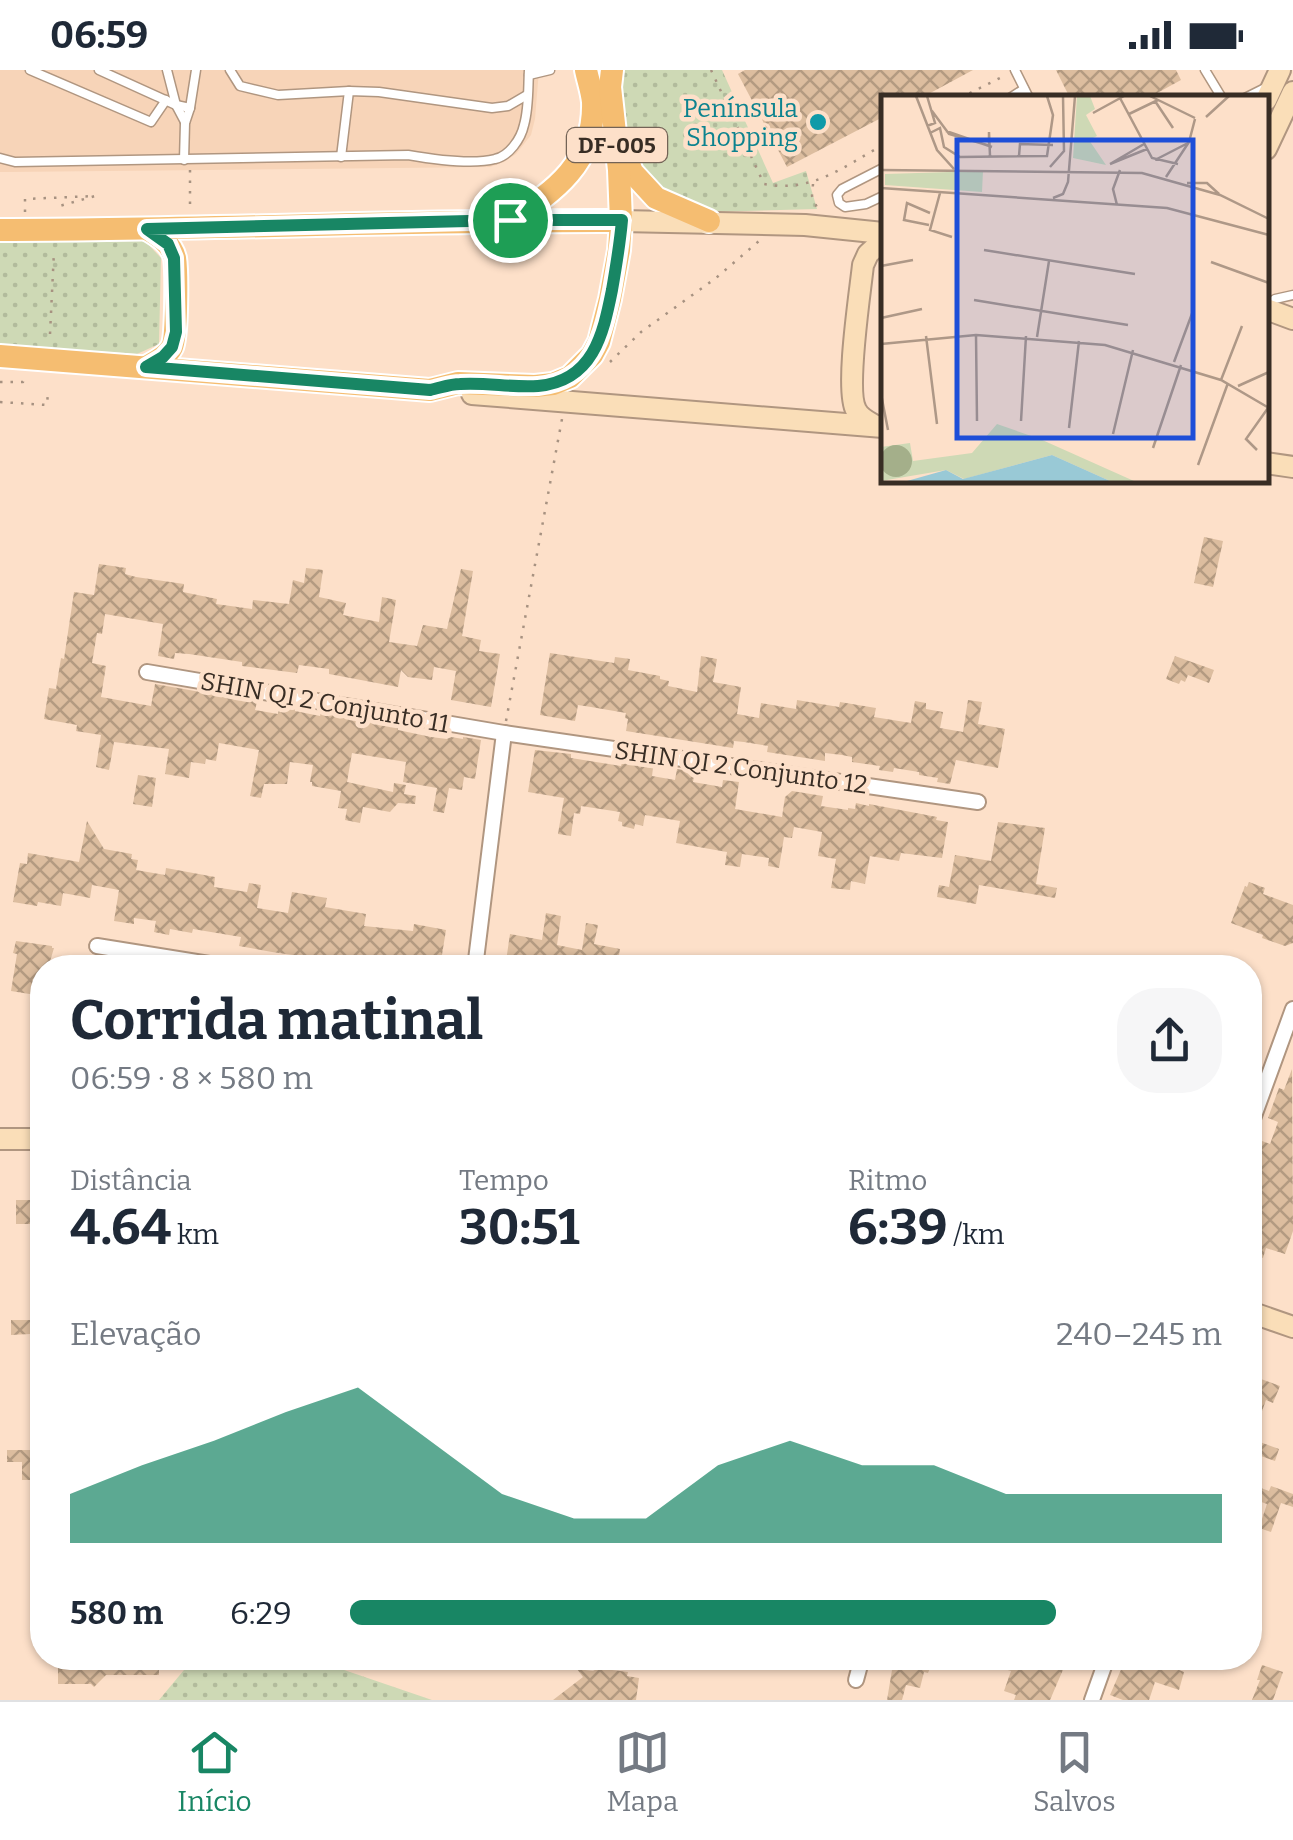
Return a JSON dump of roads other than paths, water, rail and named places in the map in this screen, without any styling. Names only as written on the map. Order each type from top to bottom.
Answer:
[{"type":"main road","name":"DF-005","points":[[510,220],[564,181],[582,154],[592,102],[586,70]]},
{"type":"main road","name":"DF-005","points":[[612,70],[610,87],[622,220]]},
{"type":"main road","points":[[1268,138],[1278,86]]},
{"type":"main road","points":[[614,123],[632,172],[642,184],[656,198],[709,221]]},
{"type":"main road","points":[[430,390],[458,384],[553,384],[584,365],[600,342],[622,220]]},
{"type":"main road","points":[[0,230],[622,220],[779,224],[881,232]]},
{"type":"main road","points":[[146,367],[172,347],[176,332],[174,258],[168,244],[147,229]]},
{"type":"main road","points":[[880,427],[861,418],[852,400],[863,266],[868,254],[881,242]]},
{"type":"main road","points":[[1268,309],[1293,318]]},
{"type":"main road","points":[[0,356],[880,427]]},
{"type":"main road","points":[[1268,463],[1293,467]]},
{"type":"main road","points":[[0,1139],[30,1139]]},
{"type":"main road","points":[[1262,1316],[1293,1328]]},
{"type":"street","name":"SHIN QI 2 Conjunto 11","points":[[147,672],[504,732]]},
{"type":"street","name":"SHIN QI 2 Conjunto 12","points":[[504,732],[978,802]]},
{"type":"street","points":[[476,955],[504,732]]},
{"type":"street","points":[[96,946],[152,955]]},
{"type":"street","points":[[1262,1094],[1293,1009]]},
{"type":"street","points":[[856,1680],[859,1670]]},
{"type":"street","points":[[1092,1700],[1103,1670]]},
{"type":"lane","points":[[30,70],[151,122],[166,100]]},
{"type":"lane","points":[[100,70],[190,108]]},
{"type":"lane","points":[[167,70],[185,123]]},
{"type":"lane","points":[[184,160],[185,123],[196,70]]},
{"type":"lane","points":[[230,70],[240,86],[278,96],[379,92],[492,108],[508,106],[527,96]]},
{"type":"lane","points":[[0,158],[15,162],[408,155],[442,160],[495,159],[508,153],[524,126],[529,73],[550,70]]},
{"type":"lane","points":[[1015,70],[1027,93]]},
{"type":"lane","points":[[1205,70],[1220,95]]},
{"type":"lane","points":[[1254,95],[1278,86]]},
{"type":"lane","points":[[341,157],[349,91]]},
{"type":"lane","points":[[881,169],[842,189],[837,196],[845,207],[881,197]]},
{"type":"lane","points":[[1268,306],[1276,299],[1293,295]]},
{"type":"place","name":"Península Shopping","points":[[818,122]]}]
